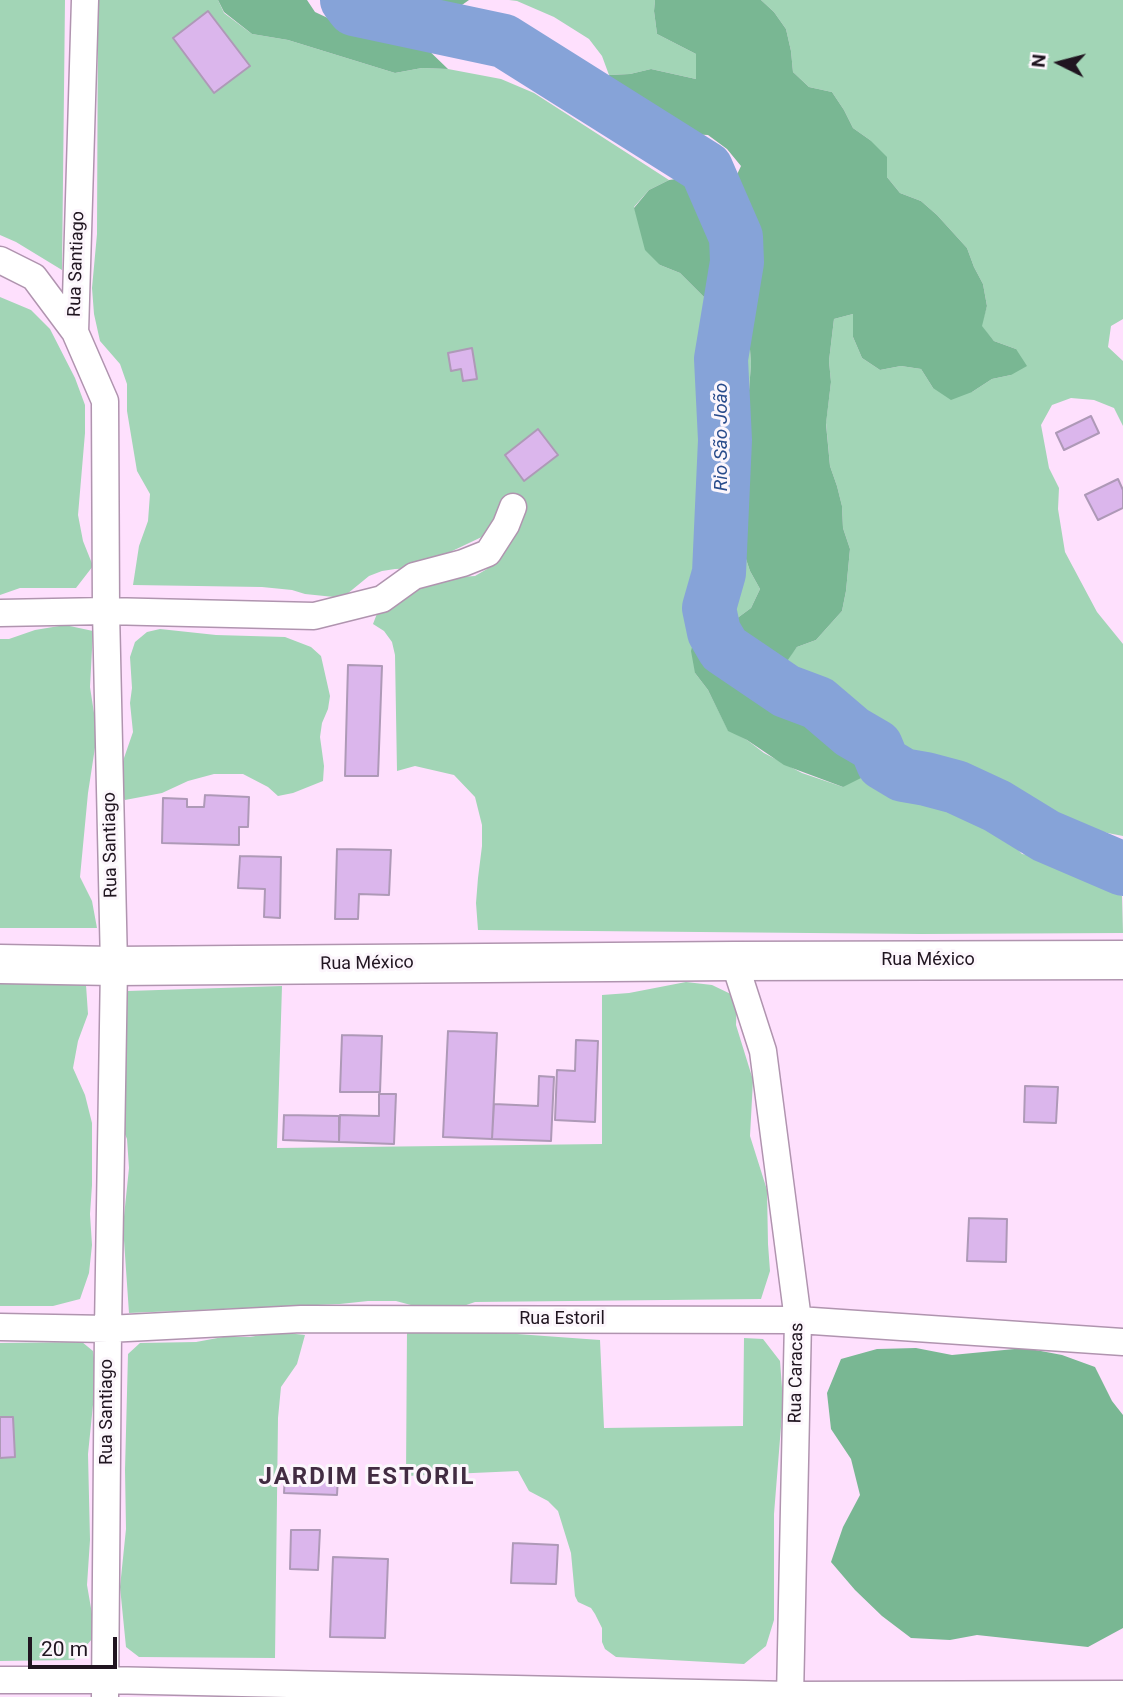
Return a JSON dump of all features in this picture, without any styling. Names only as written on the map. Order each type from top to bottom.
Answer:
[{"type":"main road","name":"Rua México","points":[[0,964],[114,966],[1123,960]]},
{"type":"street","name":"Rua Santiago","points":[[85,0],[75,332],[105,401],[106,611],[114,966],[105,1688]]},
{"type":"street","points":[[0,260],[34,278],[75,332]]},
{"type":"street","points":[[0,613],[106,611],[314,616],[382,598],[414,576],[463,563],[488,553],[506,525],[513,507]]},
{"type":"street","name":"Rua Caracas","points":[[734,961],[763,1051],[799,1320],[790,1696]]},
{"type":"street","name":"Rua Estoril","points":[[0,1327],[108,1329],[300,1319],[799,1320],[1123,1342]]},
{"type":"street","points":[[0,1680],[105,1688],[790,1696],[1123,1694]]},
{"type":"green space","points":[[0,0],[65,0],[62,270],[0,235]]},
{"type":"green space","points":[[98,0],[218,0],[224,13],[252,34],[288,40],[395,73],[422,68],[448,69],[501,79],[534,93],[669,180],[649,190],[634,207],[641,229],[660,265],[680,273],[711,304],[732,307],[748,320],[751,364],[741,504],[746,527],[743,550],[760,589],[751,608],[732,622],[697,628],[695,673],[708,690],[728,730],[802,773],[843,787],[857,759],[849,740],[900,785],[936,791],[971,803],[1022,854],[1058,860],[1092,875],[1122,896],[1123,933],[478,930],[476,903],[482,825],[475,797],[454,775],[415,766],[397,771],[395,655],[392,642],[384,631],[373,624],[378,611],[410,589],[475,576],[487,569],[496,559],[488,534],[423,568],[382,571],[369,576],[347,594],[334,597],[262,587],[133,585],[139,546],[148,521],[150,494],[137,471],[127,411],[127,384],[120,364],[100,341],[92,288],[97,234]]},
{"type":"green space","points":[[218,0],[307,0],[315,12],[349,28],[421,43],[448,69],[422,68],[395,73],[288,40],[252,34],[224,12]]},
{"type":"green space","points":[[417,0],[469,0],[445,17]]},
{"type":"green space","points":[[509,0],[655,0],[657,34],[696,54],[696,79],[651,69],[609,75],[602,56],[589,39],[554,17]]},
{"type":"green space","points":[[655,0],[761,0],[774,12],[786,29],[793,72],[809,87],[832,92],[853,128],[887,157],[887,177],[900,193],[921,201],[967,248],[983,284],[987,306],[982,326],[994,341],[1016,349],[1027,366],[1011,375],[992,379],[972,392],[951,400],[933,388],[921,369],[901,366],[880,370],[862,358],[853,337],[853,314],[834,319],[826,424],[830,466],[842,506],[843,528],[850,549],[846,591],[842,611],[816,640],[797,647],[785,664],[801,701],[814,718],[849,740],[861,778],[843,787],[784,765],[747,740],[728,731],[708,690],[695,673],[691,651],[697,628],[732,622],[751,608],[760,589],[743,550],[746,527],[741,504],[751,364],[748,320],[732,307],[711,304],[680,273],[660,265],[645,250],[634,208],[649,190],[669,180],[691,177],[732,185],[741,166],[727,149],[708,135],[687,134],[650,114],[630,108],[614,96],[609,75],[651,69],[696,79],[696,54],[657,34]]},
{"type":"green space","points":[[761,0],[1123,0],[1123,319],[1111,326],[1108,347],[1123,361],[1123,426],[1114,408],[1094,400],[1071,398],[1052,405],[1041,425],[1049,468],[1059,488],[1058,509],[1065,552],[1097,612],[1123,644],[1123,836],[1072,826],[977,789],[942,771],[904,764],[895,748],[882,735],[849,716],[784,663],[797,647],[816,640],[842,611],[846,591],[850,549],[843,528],[842,506],[830,466],[826,423],[834,319],[853,314],[853,337],[862,358],[880,370],[901,366],[921,369],[933,388],[972,392],[992,379],[1011,375],[1016,349],[994,341],[981,326],[987,306],[983,284],[967,248],[921,201],[900,193],[887,177],[870,140],[853,128],[832,92],[809,87],[793,72],[786,29]]},
{"type":"green space","points":[[0,297],[31,310],[50,329],[75,378],[85,405],[78,515],[83,541],[93,566],[76,588],[20,588],[0,595]]},
{"type":"green space","points":[[65,625],[93,631],[90,687],[96,741],[80,877],[92,901],[97,928],[0,928],[0,639]]},
{"type":"green space","points":[[160,629],[216,635],[285,637],[311,647],[321,656],[330,696],[320,737],[323,781],[278,796],[268,787],[243,774],[214,774],[188,781],[162,793],[125,800],[117,786],[133,732],[130,657],[135,642],[147,632]]},
{"type":"green space","points":[[686,982],[712,985],[737,997],[736,1025],[753,1080],[750,1136],[767,1190],[770,1271],[761,1299],[475,1302],[449,1311],[396,1301],[368,1301],[129,1313],[123,1226],[129,1168],[127,1139],[116,1112],[128,991],[282,986],[277,1148],[602,1144],[602,995],[629,993]]},
{"type":"green space","points":[[0,983],[86,985],[88,1014],[78,1041],[73,1068],[85,1095],[92,1123],[92,1245],[89,1273],[80,1299],[53,1306],[0,1306]]},
{"type":"green space","points":[[407,1329],[600,1340],[604,1428],[743,1426],[744,1338],[763,1339],[780,1361],[782,1388],[774,1514],[774,1620],[766,1646],[744,1664],[616,1657],[605,1649],[602,1628],[591,1608],[578,1602],[575,1596],[571,1553],[558,1511],[548,1501],[529,1491],[518,1471],[406,1476]]},
{"type":"green space","points":[[278,1332],[305,1335],[297,1364],[281,1387],[278,1418],[275,1658],[139,1657],[126,1647],[120,1587],[126,1529],[128,1354],[140,1343],[196,1342]]},
{"type":"green space","points":[[82,1342],[93,1351],[95,1366],[88,1454],[90,1540],[87,1585],[92,1614],[92,1639],[74,1660],[0,1661],[0,1458],[15,1457],[13,1417],[0,1417],[0,1343]]},
{"type":"green space","points":[[916,1348],[952,1355],[1025,1348],[1062,1355],[1095,1367],[1112,1401],[1123,1415],[1123,1628],[1088,1647],[977,1635],[950,1640],[911,1638],[882,1616],[831,1562],[843,1527],[860,1495],[851,1459],[831,1429],[827,1393],[841,1359],[877,1349]]},
{"type":"building","points":[[208,11],[250,66],[214,93],[173,38]]},
{"type":"building","points":[[472,348],[477,379],[463,381],[461,369],[451,371],[448,353]]},
{"type":"building","points":[[1091,416],[1099,433],[1064,450],[1056,433]]},
{"type":"building","points":[[538,429],[558,455],[524,481],[505,455]]},
{"type":"building","points":[[1118,479],[1123,490],[1123,508],[1098,520],[1085,495]]},
{"type":"building","points":[[348,665],[382,666],[378,776],[345,776]]},
{"type":"building","points":[[205,795],[249,797],[248,827],[239,827],[239,845],[162,843],[163,798],[187,799],[187,807],[204,807]]},
{"type":"building","points":[[337,849],[391,850],[389,895],[359,894],[358,919],[335,919]]},
{"type":"building","points":[[240,856],[281,857],[280,918],[264,917],[265,889],[238,888]]},
{"type":"building","points":[[448,1031],[497,1033],[492,1139],[443,1137]]},
{"type":"building","points":[[342,1035],[382,1036],[380,1092],[340,1092]]},
{"type":"building","points":[[576,1040],[598,1041],[595,1122],[555,1120],[557,1070],[575,1071]]},
{"type":"building","points":[[539,1076],[554,1077],[551,1141],[492,1139],[494,1104],[538,1106]]},
{"type":"building","points":[[1025,1086],[1058,1087],[1056,1123],[1024,1122]]},
{"type":"building","points":[[379,1094],[396,1094],[394,1144],[339,1142],[340,1115],[379,1116]]},
{"type":"building","points":[[284,1115],[339,1116],[339,1142],[283,1140]]},
{"type":"building","points":[[969,1218],[1007,1219],[1006,1262],[967,1261]]},
{"type":"building","points":[[0,1417],[13,1417],[15,1457],[0,1458]]},
{"type":"building","points":[[285,1475],[338,1476],[337,1495],[284,1493]]},
{"type":"building","points":[[291,1530],[320,1530],[318,1570],[290,1569]]},
{"type":"building","points":[[513,1543],[558,1545],[556,1584],[511,1583]]},
{"type":"building","points":[[333,1557],[388,1559],[385,1638],[330,1637]]},
{"type":"waterway","name":"Rio São João","points":[[347,0],[354,9],[504,41],[706,168],[736,237],[737,262],[721,359],[725,440],[719,573],[709,608],[714,632],[724,649],[786,691],[818,703],[852,732],[876,746],[883,763],[903,775],[956,787],[997,806],[1046,836],[1123,869]]},
{"type":"district","name":"JARDIM ESTORIL","points":[[367,1478]]}]
